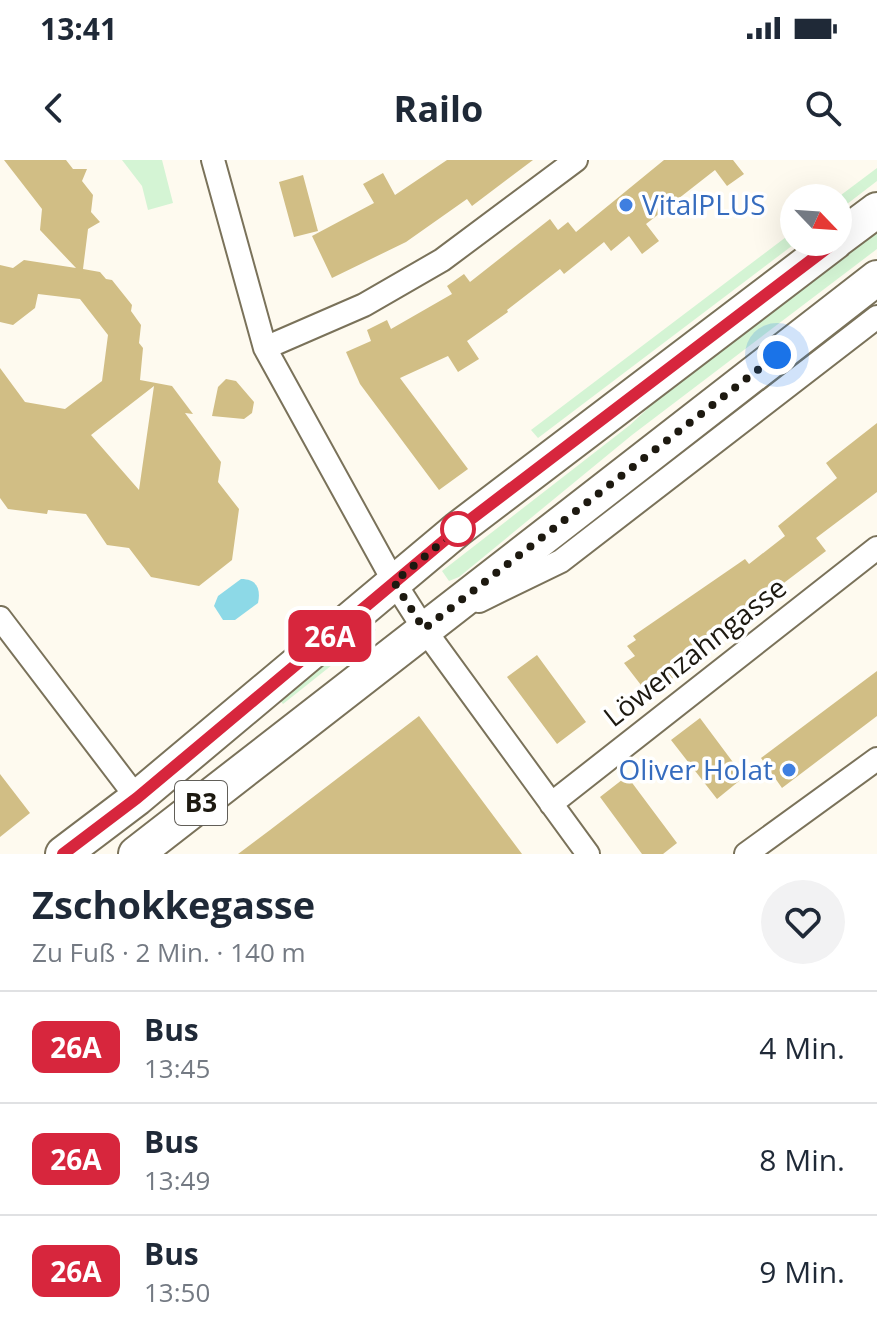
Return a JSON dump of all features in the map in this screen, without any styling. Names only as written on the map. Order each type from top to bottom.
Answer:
[{"type":"main road","name":"B3","points":[[852,229],[877,210]]},
{"type":"main road","name":"B3","points":[[63,854],[137,798],[458,529],[816,256]]},
{"type":"main road","name":"B3","points":[[138,853],[877,278]]},
{"type":"street","points":[[213,160],[265,348],[394,582],[424,629],[588,854]]},
{"type":"street","points":[[265,348],[364,305],[442,260],[576,160]]},
{"type":"street","points":[[424,629],[561,561],[877,317]]},
{"type":"street","name":"Löwenzahngasse","points":[[551,804],[877,548]]},
{"type":"street","points":[[0,618],[137,798]]},
{"type":"street","points":[[746,854],[877,759]]},
{"type":"green space","points":[[122,160],[162,160],[173,203],[148,210],[142,186]]},
{"type":"green space","points":[[877,168],[877,181],[852,200],[852,187]]},
{"type":"green space","points":[[877,228],[877,249],[632,435],[459,577],[449,581],[442,571],[630,425],[674,384],[841,256],[852,256],[852,247]]},
{"type":"green space","points":[[780,242],[780,255],[538,438],[531,430]]},
{"type":"green space","points":[[371,623],[376,630],[283,704],[277,697]]},
{"type":"water","points":[[241,579],[257,586],[258,603],[235,620],[223,620],[214,606],[218,596]]},
{"type":"building","points":[[4,160],[66,160],[73,169],[87,169],[82,181],[93,195],[91,212],[100,222],[88,229],[83,269],[100,272],[106,279],[112,280],[132,305],[131,311],[141,325],[139,343],[143,348],[140,380],[172,386],[193,414],[185,413],[221,462],[218,482],[239,509],[232,560],[199,586],[151,577],[129,548],[107,545],[86,514],[48,510],[47,514],[8,509],[0,498],[0,368],[25,402],[65,409],[102,381],[108,335],[80,299],[38,294],[35,308],[13,325],[0,322],[0,265],[13,268],[24,260],[76,268],[40,230],[42,209]],"holes":[[[154,386],[139,490],[91,435]]]},
{"type":"building","points":[[447,160],[533,160],[472,206],[467,199],[406,242],[332,278],[312,236],[374,203],[363,184],[383,173],[395,195]]},
{"type":"building","points":[[664,160],[733,160],[744,174],[727,186],[715,170],[646,224],[659,241],[642,254],[629,236],[611,251],[604,242],[564,274],[560,269],[467,341],[479,359],[458,372],[448,356],[400,378],[468,469],[439,490],[360,384],[346,352],[371,341],[367,330],[387,320],[391,329],[452,294],[447,286],[464,274],[470,282],[550,219],[558,230],[568,222],[576,232]]},
{"type":"building","points":[[303,175],[318,231],[294,237],[279,182]]},
{"type":"building","points":[[226,379],[236,381],[254,402],[252,413],[244,419],[212,416],[218,387]]},
{"type":"building","points":[[877,423],[877,492],[816,538],[826,551],[672,668],[677,675],[660,688],[655,681],[644,689],[624,663],[635,656],[627,646],[636,640],[633,636],[745,559],[749,564],[785,536],[778,526],[837,478],[826,463]]},
{"type":"building","points":[[537,655],[586,722],[557,744],[507,677]]},
{"type":"building","points":[[877,671],[877,716],[782,788],[761,758]]},
{"type":"building","points":[[419,716],[522,854],[238,854],[270,830]]},
{"type":"building","points":[[700,718],[744,777],[717,799],[671,740]]},
{"type":"building","points":[[0,774],[30,813],[0,837]]},
{"type":"building","points":[[627,776],[677,843],[663,854],[642,854],[600,797]]},
{"type":"bus line","name":"26A","points":[[63,854],[137,798],[458,529],[817,256]]},
{"type":"place","name":"VitalPLUS","points":[[626,205]]},
{"type":"place","name":"Oliver Holat","points":[[789,770]]},
{"type":"route","points":[[458,529],[394,582],[424,629],[777,355]]}]
